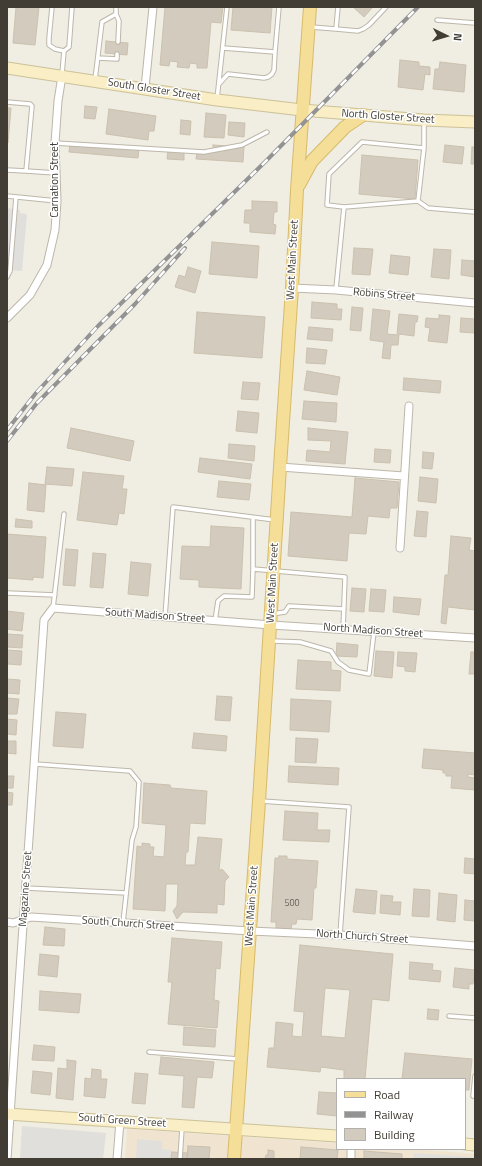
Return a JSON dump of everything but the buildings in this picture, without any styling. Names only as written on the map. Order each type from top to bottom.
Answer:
[{"type":"main road","name":"West Main Street","points":[[234,1159],[260,801],[276,521],[292,288],[296,190],[310,7]]},
{"type":"main road","name":"South Gloster Street","points":[[7,68],[95,80],[217,100],[302,110]]},
{"type":"main road","name":"North Gloster Street","points":[[302,110],[424,120],[475,122]]},
{"type":"main road","points":[[296,190],[312,161],[345,126],[363,115]]},
{"type":"main road","name":"South Green Street","points":[[9,1114],[336,1136]]},
{"type":"street","points":[[146,88],[153,7]]},
{"type":"street","name":"Carnation Street","points":[[8,314],[30,294],[47,266],[55,230],[57,200],[55,143],[58,102],[62,76]]},
{"type":"street","name":"Robins Street","points":[[292,288],[336,290],[475,303]]},
{"type":"street","points":[[400,548],[408,406]]},
{"type":"street","points":[[280,467],[404,476]]},
{"type":"street","name":"South Madison Street","points":[[53,608],[215,621],[271,619]]},
{"type":"street","name":"Magazine Street","points":[[7,1159],[44,620],[53,608]]},
{"type":"street","name":"North Madison Street","points":[[271,619],[343,630],[475,638]]},
{"type":"street","name":"South Church Street","points":[[7,922],[13,923],[31,918],[250,931]]},
{"type":"street","name":"North Church Street","points":[[250,931],[340,935],[475,946]]},
{"type":"street","points":[[117,1159],[120,1121]]},
{"type":"lane","points":[[52,7],[49,38],[50,45],[55,50],[64,51],[69,47],[72,7]]},
{"type":"lane","points":[[116,7],[116,14],[119,21],[118,42]]},
{"type":"lane","points":[[217,100],[227,7]]},
{"type":"lane","points":[[218,85],[228,74],[264,78],[272,74],[274,70],[276,52],[279,7]]},
{"type":"lane","points":[[336,29],[338,7]]},
{"type":"lane","points":[[308,26],[358,31],[369,25],[386,7]]},
{"type":"lane","points":[[95,80],[102,22],[116,14]]},
{"type":"lane","points":[[437,20],[475,23]]},
{"type":"lane","points":[[223,48],[276,52]]},
{"type":"lane","points":[[62,76],[64,51]]},
{"type":"lane","points":[[98,58],[116,59],[117,54]]},
{"type":"lane","points":[[7,102],[30,104],[32,106],[26,171]]},
{"type":"lane","points":[[418,201],[424,148],[424,120]]},
{"type":"lane","points":[[55,143],[204,152],[242,145],[267,132]]},
{"type":"lane","points":[[424,148],[362,142],[330,174],[327,205],[344,207],[418,201],[428,208],[475,212]]},
{"type":"lane","points":[[7,170],[56,173]]},
{"type":"lane","points":[[7,196],[57,200]]},
{"type":"lane","points":[[7,277],[10,271],[16,197]]},
{"type":"lane","points":[[336,290],[344,207]]},
{"type":"lane","points":[[165,617],[173,507],[276,521]]},
{"type":"lane","points":[[53,608],[64,514]]},
{"type":"lane","points":[[215,621],[218,601],[224,596],[252,597],[253,518]]},
{"type":"lane","points":[[253,569],[345,577],[343,630]]},
{"type":"lane","points":[[7,593],[55,595]]},
{"type":"lane","points":[[271,619],[285,612],[289,606],[344,609]]},
{"type":"lane","points":[[270,641],[300,642],[331,651],[338,662],[349,670],[369,674],[374,632]]},
{"type":"lane","points":[[35,764],[130,771],[139,782],[136,827],[132,840],[123,923]]},
{"type":"lane","points":[[260,801],[349,807],[340,935]]},
{"type":"lane","points":[[26,888],[126,893]]},
{"type":"lane","points":[[449,1016],[475,1018]]},
{"type":"lane","points":[[149,1052],[241,1059]]},
{"type":"lane","points":[[475,1076],[473,1096],[475,1096]]},
{"type":"lane","points":[[180,1159],[182,1125]]},
{"type":"shaded area","points":[[7,208],[20,210],[20,213],[27,214],[22,271],[7,270]]},
{"type":"shaded area","points":[[22,1126],[106,1133],[103,1159],[20,1159]]},
{"type":"shaded area","points":[[127,1129],[336,1143],[336,1150],[428,1150],[475,1154],[475,1159],[125,1159]]},
{"type":"shaded area","points":[[137,1139],[162,1141],[162,1149],[172,1150],[171,1159],[136,1159]]},
{"type":"shaded area","points":[[414,1153],[473,1157],[473,1159],[413,1159]]},
{"type":"railway","points":[[7,430],[36,393],[98,326],[268,159],[418,7]]},
{"type":"railway","points":[[7,441],[37,403],[135,304],[185,248]]}]
